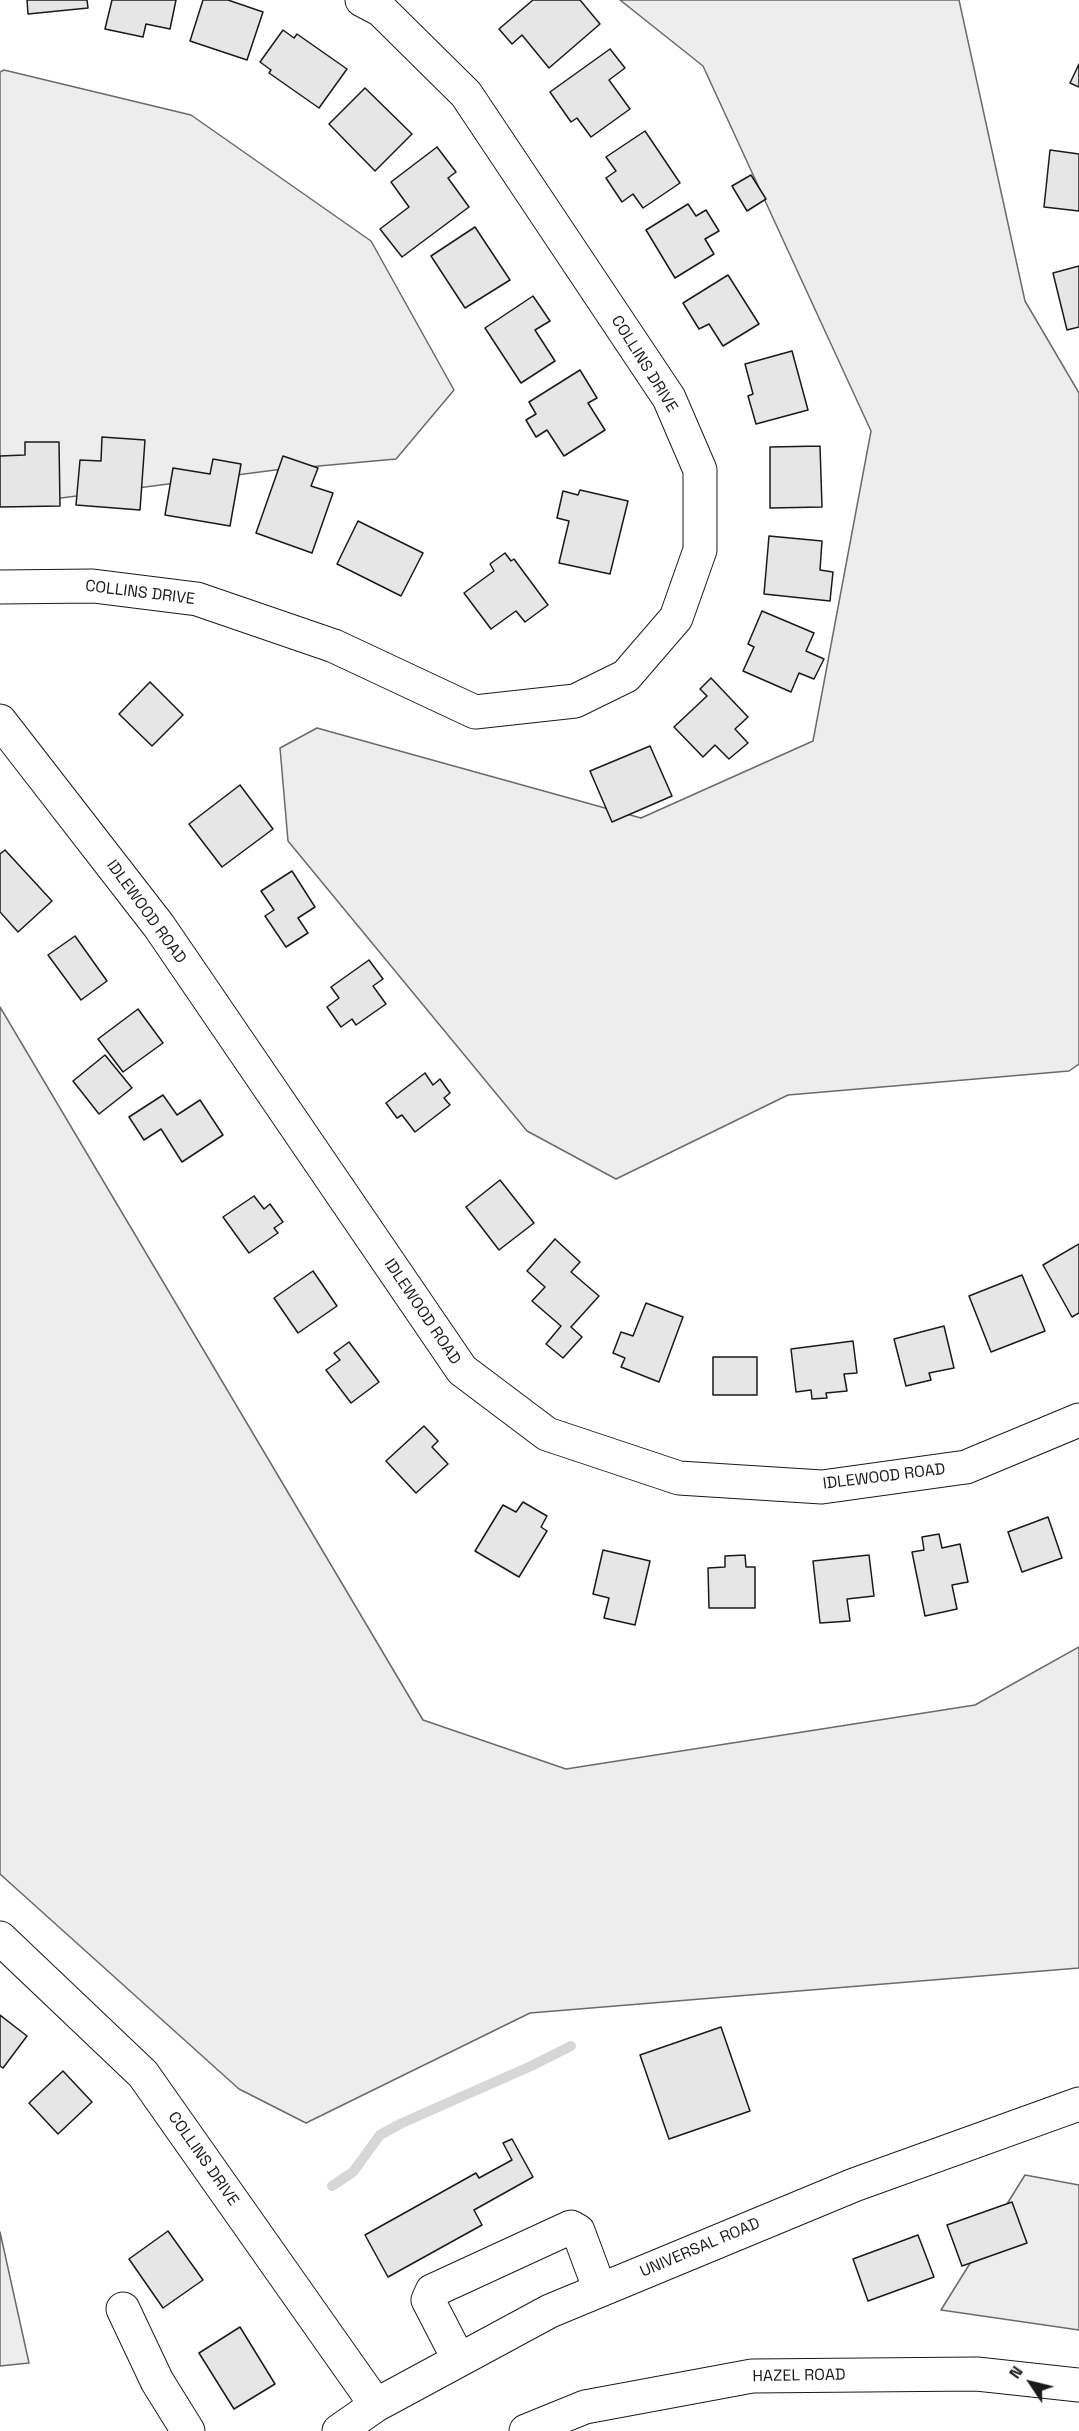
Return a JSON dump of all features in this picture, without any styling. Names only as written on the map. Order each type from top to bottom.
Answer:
[{"type":"street","name":"COLLINS DRIVE","points":[[0,587],[93,586],[196,599],[334,646],[475,712],[575,701],[626,676],[676,618],[700,550],[700,470],[669,398],[466,94],[381,10],[362,0]]},
{"type":"street","name":"IDLEWOOD ROAD","points":[[0,721],[159,926],[462,1370],[547,1434],[679,1478],[822,1486],[966,1467],[1079,1420]]},
{"type":"street","name":"COLLINS DRIVE","points":[[0,1938],[143,2074],[376,2405]]},
{"type":"street","name":"UNIVERSAL ROAD","points":[[339,2431],[376,2405],[550,2311],[854,2185],[1079,2104]]},
{"type":"street","points":[[459,2360],[428,2300],[432,2291],[571,2227],[578,2231],[600,2290]]},
{"type":"street","points":[[123,2309],[157,2381],[188,2431]]},
{"type":"street","name":"HAZEL ROAD","points":[[526,2431],[585,2407],[752,2376],[977,2374],[1079,2385]]},
{"type":"shaded area","points":[[620,0],[959,0],[1025,301],[1079,393],[1079,1064],[1069,1071],[788,1095],[616,1179],[527,1131],[288,841],[280,748],[317,728],[641,818],[813,741],[871,431],[703,66]]},
{"type":"shaded area","points":[[4,70],[191,115],[371,241],[454,390],[396,459],[275,470],[0,506],[0,72]]},
{"type":"shaded area","points":[[0,1007],[423,1720],[566,1769],[975,1705],[1079,1647],[1079,1968],[530,2013],[306,2123],[239,2089],[0,1874]]},
{"type":"shaded area","points":[[1025,2175],[1079,2185],[1079,2330],[941,2310]]},
{"type":"shaded area","points":[[0,2232],[29,2363],[0,2366]]},
{"type":"building","points":[[27,0],[87,0],[88,8],[28,14]]},
{"type":"building","points":[[112,0],[176,0],[170,29],[146,24],[143,37],[105,29]]},
{"type":"building","points":[[203,0],[228,0],[263,12],[247,60],[190,41]]},
{"type":"building","points":[[533,0],[580,0],[600,24],[549,68],[522,35],[512,44],[499,29]]},
{"type":"building","points":[[283,30],[294,38],[297,34],[347,69],[319,108],[269,73],[271,70],[260,62]]},
{"type":"building","points":[[610,49],[625,68],[609,80],[630,109],[591,137],[577,118],[571,122],[550,92]]},
{"type":"building","points":[[1079,64],[1079,87],[1070,83]]},
{"type":"building","points":[[365,88],[412,134],[375,171],[329,124]]},
{"type":"building","points":[[645,131],[680,183],[643,208],[633,194],[622,202],[606,178],[616,171],[606,157]]},
{"type":"building","points":[[437,147],[456,172],[448,178],[469,207],[402,257],[380,229],[409,207],[391,182]]},
{"type":"building","points":[[1050,150],[1079,154],[1079,211],[1044,207]]},
{"type":"building","points":[[751,175],[766,199],[747,211],[732,186]]},
{"type":"building","points":[[688,204],[696,216],[706,210],[719,231],[705,239],[714,254],[675,278],[646,230]]},
{"type":"building","points":[[475,227],[510,280],[465,308],[431,256]]},
{"type":"building","points":[[1079,266],[1079,327],[1067,330],[1053,273]]},
{"type":"building","points":[[728,275],[759,324],[723,346],[709,324],[699,329],[683,303]]},
{"type":"building","points":[[533,296],[550,321],[535,330],[555,361],[521,383],[485,328]]},
{"type":"building","points":[[792,351],[808,410],[756,424],[748,396],[753,394],[745,364]]},
{"type":"building","points":[[580,370],[597,398],[588,403],[605,430],[564,456],[547,430],[536,437],[526,420],[536,414],[529,402]]},
{"type":"building","points":[[102,437],[145,440],[140,510],[76,505],[80,460],[101,461]]},
{"type":"building","points":[[25,442],[59,442],[60,506],[0,507],[0,456],[25,455]]},
{"type":"building","points":[[820,446],[822,507],[770,508],[770,447]]},
{"type":"building","points":[[283,456],[318,468],[311,486],[333,493],[312,553],[256,533]]},
{"type":"building","points":[[213,459],[241,464],[230,526],[165,515],[173,468],[210,474]]},
{"type":"building","points":[[580,490],[628,501],[610,574],[559,563],[569,521],[557,518],[563,491],[578,495]]},
{"type":"building","points":[[358,521],[423,553],[401,596],[337,564]]},
{"type":"building","points":[[769,536],[822,541],[820,570],[833,572],[830,601],[764,594]]},
{"type":"building","points":[[505,553],[511,561],[514,559],[548,605],[525,622],[516,611],[491,629],[464,593],[494,571],[490,564]]},
{"type":"building","points":[[762,611],[814,633],[806,651],[824,659],[814,679],[799,673],[791,692],[743,671],[754,647],[748,644]]},
{"type":"building","points":[[711,678],[748,717],[735,729],[748,743],[729,759],[715,745],[703,757],[674,727],[707,696],[700,689]]},
{"type":"building","points":[[150,682],[183,715],[152,746],[119,714]]},
{"type":"building","points":[[650,746],[672,796],[612,822],[590,771]]},
{"type":"building","points":[[240,785],[273,829],[222,867],[189,824]]},
{"type":"building","points":[[5,850],[52,901],[18,932],[0,912],[0,854]]},
{"type":"building","points":[[292,871],[315,907],[298,918],[308,933],[286,947],[265,916],[274,910],[261,891]]},
{"type":"building","points":[[75,936],[107,981],[81,1000],[48,955]]},
{"type":"building","points":[[369,960],[383,979],[373,986],[386,1004],[356,1025],[352,1019],[341,1027],[327,1007],[339,998],[331,987]]},
{"type":"building","points":[[138,1009],[163,1043],[123,1072],[98,1039]]},
{"type":"building","points":[[105,1055],[132,1088],[99,1114],[73,1081]]},
{"type":"building","points":[[425,1073],[433,1085],[440,1079],[450,1093],[444,1098],[450,1105],[415,1132],[402,1115],[397,1118],[386,1103]]},
{"type":"building","points":[[163,1095],[177,1115],[200,1100],[223,1135],[182,1162],[161,1129],[144,1140],[129,1117]]},
{"type":"building","points":[[500,1180],[534,1223],[499,1250],[466,1207]]},
{"type":"building","points":[[254,1196],[264,1209],[270,1204],[283,1222],[274,1228],[278,1233],[249,1253],[223,1217]]},
{"type":"building","points":[[555,1239],[580,1262],[571,1272],[599,1296],[571,1327],[582,1337],[563,1358],[546,1344],[561,1326],[532,1301],[545,1287],[527,1271]]},
{"type":"building","points":[[1079,1244],[1079,1313],[1072,1317],[1043,1265]]},
{"type":"building","points":[[313,1271],[337,1306],[298,1333],[274,1298]]},
{"type":"building","points":[[1022,1275],[1045,1331],[991,1352],[969,1296]]},
{"type":"building","points":[[646,1303],[683,1317],[659,1382],[621,1367],[625,1358],[613,1353],[621,1332],[633,1336]]},
{"type":"building","points":[[944,1326],[954,1368],[929,1373],[931,1380],[906,1386],[894,1339]]},
{"type":"building","points":[[853,1341],[857,1373],[844,1374],[847,1391],[826,1393],[827,1398],[812,1399],[811,1390],[796,1392],[791,1349]]},
{"type":"building","points":[[349,1342],[379,1382],[351,1403],[326,1370],[340,1360],[334,1353]]},
{"type":"building","points":[[713,1357],[757,1357],[757,1395],[713,1395]]},
{"type":"building","points":[[424,1426],[438,1441],[432,1447],[448,1464],[416,1493],[386,1461]]},
{"type":"building","points":[[523,1502],[547,1516],[541,1527],[547,1531],[519,1577],[475,1551],[503,1505],[516,1512]]},
{"type":"building","points":[[1048,1517],[1062,1558],[1022,1572],[1008,1532]]},
{"type":"building","points":[[939,1534],[942,1548],[960,1544],[968,1582],[952,1585],[957,1609],[925,1616],[912,1552],[924,1550],[922,1537]]},
{"type":"building","points":[[603,1550],[650,1561],[635,1625],[604,1618],[609,1598],[593,1594]]},
{"type":"building","points":[[745,1555],[746,1567],[755,1567],[755,1608],[709,1608],[708,1568],[725,1567],[725,1556]]},
{"type":"building","points":[[869,1555],[874,1596],[847,1599],[850,1621],[820,1623],[813,1561]]},
{"type":"building","points":[[0,2015],[27,2036],[3,2068],[0,2066]]},
{"type":"building","points":[[721,2027],[750,2111],[669,2139],[640,2055]]},
{"type":"building","points":[[63,2071],[92,2102],[58,2134],[29,2103]]},
{"type":"building","points":[[512,2139],[533,2177],[474,2210],[482,2225],[388,2277],[365,2235],[476,2173],[479,2178],[512,2160],[503,2143]]},
{"type":"building","points":[[1012,2202],[1027,2243],[962,2266],[947,2225]]},
{"type":"building","points":[[168,2231],[203,2280],[163,2308],[129,2259]]},
{"type":"building","points":[[918,2235],[934,2277],[868,2301],[853,2259]]},
{"type":"building","points":[[240,2327],[275,2384],[234,2409],[199,2353]]},
{"type":"waterway","points":[[332,2186],[353,2172],[380,2135],[571,2046]]}]
